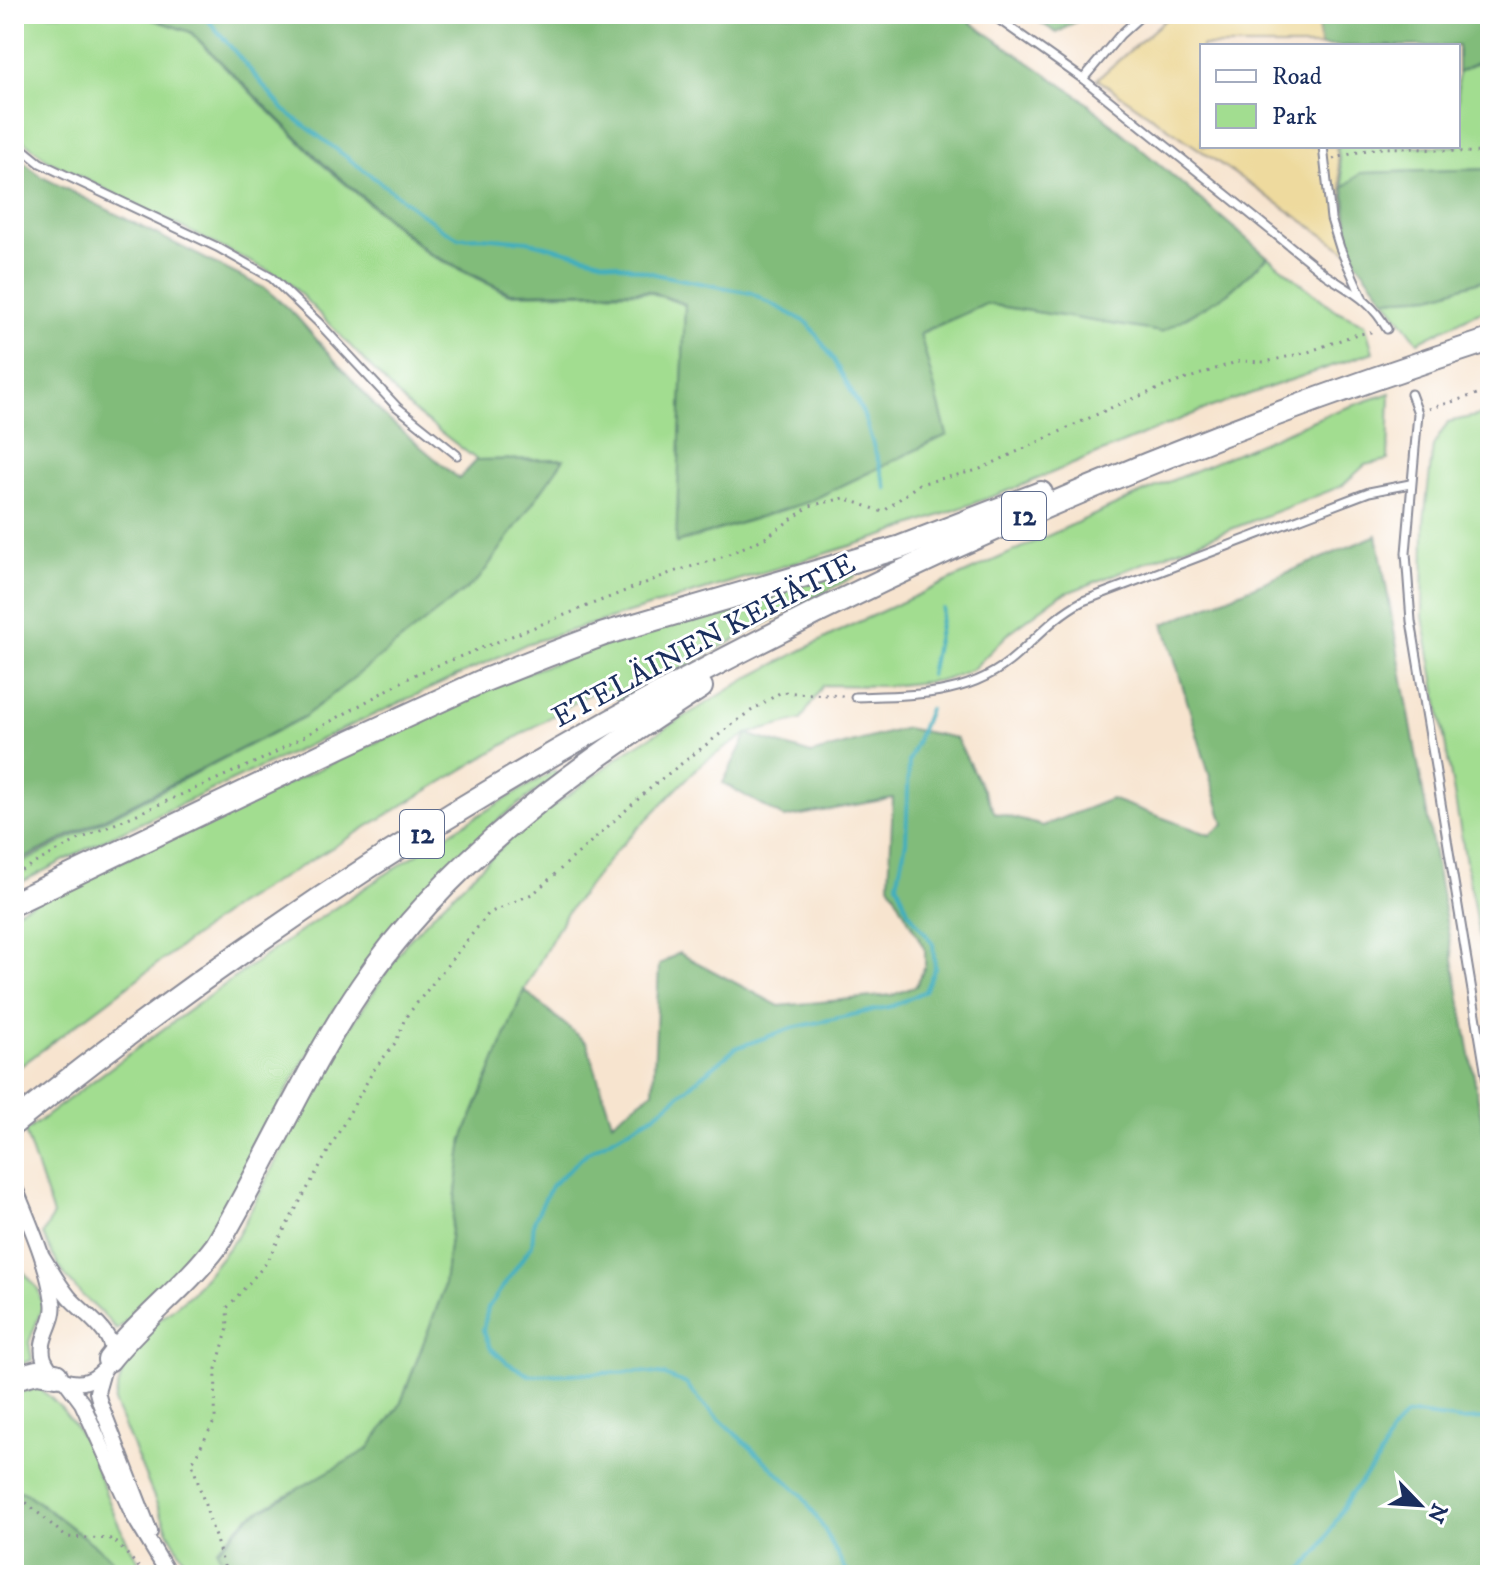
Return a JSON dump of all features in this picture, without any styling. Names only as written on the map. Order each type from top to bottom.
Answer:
[{"type":"highway","name":"ETELÄINEN KEHÄTIE","points":[[14,1123],[144,1021],[271,931],[424,832],[580,738],[738,653],[860,591],[1038,510],[1191,446],[1490,340]]},
{"type":"highway","points":[[14,903],[354,740],[480,682],[548,655],[634,625],[860,560],[1072,482],[1191,446]]},
{"type":"highway","points":[[106,1366],[140,1323],[180,1290],[217,1245],[236,1215],[289,1108],[341,1018],[404,931],[448,881],[514,821],[644,724],[860,591]]},
{"type":"highway","points":[[14,1378],[37,1372],[60,1378]]},
{"type":"street","points":[[14,1185],[42,1256],[54,1310],[44,1336],[43,1357],[82,1403],[127,1504],[166,1570]]},
{"type":"street","points":[[42,1256],[67,1295],[105,1330],[109,1340],[106,1366],[97,1392],[166,1570]]},
{"type":"street","points":[[60,1378],[85,1382],[106,1366]]},
{"type":"lane","points":[[991,14],[1083,79],[1326,275],[1363,299],[1377,311],[1387,329]]},
{"type":"lane","points":[[1083,79],[1120,35],[1143,14]]},
{"type":"lane","points":[[14,142],[40,163],[217,247],[272,278],[318,322],[397,407],[419,428],[457,455]]},
{"type":"lane","points":[[1323,148],[1331,219],[1340,248],[1363,299]]},
{"type":"lane","points":[[1411,394],[1418,413],[1406,553],[1411,621],[1490,1100]]},
{"type":"lane","points":[[855,697],[923,695],[964,688],[1000,669],[1050,621],[1083,601],[1369,492],[1410,484]]},
{"type":"path","points":[[1326,161],[1386,148],[1447,153],[1490,152]]},
{"type":"path","points":[[14,874],[78,840],[265,758],[416,674],[658,577],[717,559],[765,538],[810,506],[844,498],[883,512],[919,484],[978,470],[1117,405],[1166,386],[1239,361],[1265,362],[1308,352],[1354,335],[1387,329]]},
{"type":"path","points":[[1418,413],[1490,390]]},
{"type":"path","points":[[223,1575],[224,1566],[192,1463],[215,1420],[216,1369],[228,1328],[227,1308],[264,1266],[373,1071],[396,1042],[405,1018],[489,913],[534,893],[655,784],[746,714],[781,692],[855,697]]},
{"type":"path","points":[[14,1492],[66,1537],[113,1539],[146,1575]]},
{"type":"green space","points":[[14,14],[136,14],[190,32],[323,165],[428,254],[508,294],[649,292],[685,305],[677,543],[808,502],[947,435],[919,334],[986,304],[1161,332],[1228,293],[1268,257],[1335,310],[1365,324],[1373,352],[1203,410],[1013,489],[880,537],[526,644],[104,840],[14,886],[14,867],[304,717],[563,459],[477,460],[412,410],[287,280],[51,162],[21,139],[14,127]]},
{"type":"green space","points":[[138,14],[958,14],[1080,97],[1268,257],[1228,293],[1161,332],[986,304],[920,333],[947,435],[808,502],[676,543],[685,304],[649,291],[510,293],[429,253],[325,165],[191,32]]},
{"type":"green space","points":[[1027,14],[1088,14],[1057,33]]},
{"type":"green space","points":[[1309,14],[1490,14],[1490,57],[1460,71],[1460,44],[1308,44]]},
{"type":"green space","points":[[1490,57],[1490,169],[1362,173],[1344,187],[1337,148],[1460,148],[1460,71]]},
{"type":"green space","points":[[14,154],[42,177],[266,289],[296,316],[383,415],[459,479],[477,460],[564,459],[479,579],[304,717],[14,864]]},
{"type":"green space","points":[[1490,169],[1490,278],[1432,296],[1385,299],[1351,254],[1344,187],[1361,173]]},
{"type":"green space","points":[[1490,278],[1490,309],[1418,342],[1385,299],[1432,296]]},
{"type":"green space","points":[[1390,393],[1388,460],[1365,465],[1342,486],[1059,596],[1010,632],[973,669],[945,680],[888,686],[823,685],[801,720],[747,734],[701,764],[616,851],[566,914],[524,990],[463,1139],[443,1291],[400,1405],[369,1449],[248,1517],[217,1549],[229,1575],[193,1575],[169,1533],[114,1402],[124,1366],[143,1333],[192,1293],[237,1237],[326,1064],[405,944],[439,908],[511,838],[627,751],[750,677],[843,629],[1140,494],[1328,414]]},
{"type":"green space","points":[[1490,413],[1490,999],[1423,617],[1424,521],[1433,446],[1448,422]]},
{"type":"green space","points":[[1377,535],[1490,1166],[1490,1575],[229,1575],[217,1550],[249,1517],[368,1449],[400,1405],[443,1291],[463,1139],[524,990],[587,1043],[612,1122],[653,1091],[659,965],[679,953],[779,1006],[893,995],[916,986],[925,966],[925,950],[889,884],[893,798],[785,818],[723,783],[747,734],[811,754],[906,728],[956,738],[995,813],[1043,826],[1111,799],[1210,835],[1224,824],[1164,624]]},
{"type":"green space","points":[[855,570],[855,576],[620,701],[601,687],[236,905],[14,1071],[14,913],[522,674],[620,640]]},
{"type":"green space","points":[[555,770],[556,776],[494,823],[426,895],[331,1014],[289,1087],[223,1218],[194,1259],[167,1288],[116,1330],[67,1278],[46,1242],[43,1235],[53,1215],[25,1132],[284,943],[417,854]]},
{"type":"green space","points":[[14,1260],[38,1289],[43,1306],[29,1342],[32,1360],[14,1367]]},
{"type":"green space","points":[[39,1388],[58,1405],[84,1441],[117,1522],[148,1575],[124,1575],[110,1557],[26,1493],[14,1489],[14,1393]]},
{"type":"green space","points":[[14,1489],[26,1493],[110,1557],[124,1575],[14,1575]]},
{"type":"sand","points":[[1172,14],[1316,14],[1321,44],[1200,44],[1200,148],[1336,148],[1351,254],[1097,79]]},
{"type":"waterway","points":[[203,14],[284,110],[442,229],[459,238],[527,241],[659,275],[751,293],[808,323],[834,360],[863,413],[887,489]]},
{"type":"waterway","points":[[930,675],[943,609]]},
{"type":"waterway","points":[[851,1575],[802,1495],[704,1405],[686,1384],[665,1375],[641,1372],[529,1375],[506,1362],[490,1347],[483,1330],[488,1308],[532,1245],[534,1221],[551,1186],[588,1152],[655,1115],[736,1048],[792,1028],[893,1006],[925,991],[935,968],[933,944],[908,911],[897,883],[906,842],[909,761],[929,709]]},
{"type":"waterway","points":[[1297,1575],[1320,1549],[1351,1494],[1378,1461],[1391,1433],[1405,1416],[1417,1414],[1461,1420],[1490,1419]]}]
